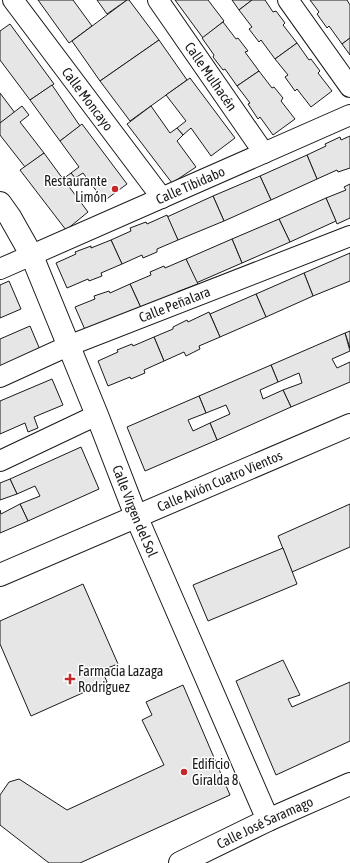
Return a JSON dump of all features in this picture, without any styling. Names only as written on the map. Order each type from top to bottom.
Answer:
[{"type":"street","name":"Calle Moncayo","points":[[12,0],[162,198]]},
{"type":"street","name":"Calle Mulhacén","points":[[158,0],[264,153]]},
{"type":"street","points":[[288,0],[350,87]]},
{"type":"street","name":"Calle Tibidabo","points":[[0,269],[350,116]]},
{"type":"street","name":"Calle Virgen del Sol","points":[[0,203],[10,217],[32,256],[97,415],[136,516],[268,820]]},
{"type":"street","name":"Calle Peñalara","points":[[0,377],[68,346],[350,236]]},
{"type":"street","points":[[0,461],[97,415]]},
{"type":"street","name":"Calle Avión Cuatro Vientos","points":[[0,575],[350,425]]},
{"type":"street","name":"Calle José Saramago","points":[[180,863],[268,820],[350,784]]},
{"type":"building","points":[[38,0],[73,0],[92,26],[69,43]]},
{"type":"building","points":[[97,0],[127,0],[107,14]]},
{"type":"building","points":[[129,0],[159,40],[100,81],[72,41]]},
{"type":"building","points":[[175,0],[208,0],[224,21],[203,38]]},
{"type":"building","points":[[232,0],[252,0],[239,10]]},
{"type":"building","points":[[252,0],[265,0],[273,12],[276,11],[285,23],[283,25],[297,43],[275,59],[261,40],[259,42],[249,29],[252,27],[239,10]]},
{"type":"building","points":[[310,0],[347,0],[350,5],[350,38],[342,44],[329,26],[327,28],[317,14],[319,12]]},
{"type":"building","points":[[223,22],[236,39],[238,38],[248,51],[245,52],[259,71],[237,86],[225,69],[223,70],[213,57],[214,55],[202,38]]},
{"type":"building","points":[[10,24],[54,84],[30,100],[0,60],[0,31]]},
{"type":"building","points":[[350,38],[350,55],[342,44]]},
{"type":"building","points":[[159,40],[187,80],[130,121],[100,81]]},
{"type":"building","points":[[297,43],[309,60],[311,59],[320,71],[318,73],[332,91],[311,107],[297,89],[295,91],[285,77],[288,75],[275,59]]},
{"type":"building","points":[[259,71],[272,88],[274,87],[283,98],[281,101],[295,119],[273,135],[260,117],[258,119],[248,104],[250,103],[237,86]]},
{"type":"building","points":[[190,78],[235,138],[211,156],[191,128],[183,135],[177,128],[186,121],[166,95]]},
{"type":"building","points":[[52,85],[80,126],[60,141],[30,100]]},
{"type":"building","points":[[0,93],[15,113],[0,123]]},
{"type":"building","points":[[22,106],[29,115],[20,122],[44,153],[25,167],[0,135],[0,123]]},
{"type":"building","points":[[151,106],[170,133],[177,128],[183,135],[177,141],[196,167],[172,183],[127,124]]},
{"type":"building","points":[[82,124],[127,184],[104,201],[83,173],[75,178],[71,173],[79,167],[60,141]]},
{"type":"building","points":[[350,136],[350,168],[338,172],[337,170],[317,179],[307,155],[340,137],[341,140]]},
{"type":"building","points":[[44,153],[63,179],[71,173],[75,178],[67,184],[88,212],[66,230],[20,170]]},
{"type":"building","points":[[307,155],[317,179],[271,200],[260,176]]},
{"type":"building","points":[[260,176],[271,200],[224,221],[213,196]]},
{"type":"building","points":[[350,184],[350,218],[337,224],[326,198],[346,190],[344,187]]},
{"type":"building","points":[[213,196],[224,221],[178,240],[167,217]]},
{"type":"building","points":[[326,198],[336,221],[290,242],[279,219]]},
{"type":"building","points":[[167,215],[178,240],[157,249],[157,252],[143,258],[142,255],[122,264],[111,240],[131,231],[130,228],[146,222],[147,224]]},
{"type":"building","points":[[279,219],[290,242],[242,263],[232,239]]},
{"type":"building","points":[[232,239],[242,263],[196,283],[186,259]]},
{"type":"building","points":[[111,240],[122,264],[101,273],[102,276],[89,281],[88,279],[67,288],[56,263],[76,254],[75,252],[91,246],[91,248]]},
{"type":"building","points":[[350,253],[350,281],[313,296],[304,273]]},
{"type":"building","points":[[186,259],[198,284],[177,292],[178,295],[141,308],[130,284],[151,275],[150,272],[164,266],[165,268]]},
{"type":"building","points":[[304,273],[313,296],[266,317],[256,294]]},
{"type":"building","points":[[9,281],[21,309],[0,318],[0,285]]},
{"type":"building","points":[[130,284],[141,308],[86,332],[75,307],[95,299],[94,296],[109,291],[110,293]]},
{"type":"building","points":[[256,294],[266,317],[220,337],[210,314]]},
{"type":"building","points":[[209,312],[220,337],[199,346],[200,349],[186,356],[184,352],[164,361],[154,337],[173,329],[173,327],[187,320],[188,322]]},
{"type":"building","points":[[30,326],[41,352],[0,370],[0,339]]},
{"type":"building","points":[[350,331],[350,348],[345,333]]},
{"type":"building","points":[[345,333],[350,351],[332,359],[337,368],[350,362],[350,382],[291,407],[283,390],[302,383],[299,373],[278,382],[271,365]]},
{"type":"building","points":[[154,337],[164,361],[144,370],[145,373],[108,386],[98,361],[118,352],[117,350],[132,344],[133,346]]},
{"type":"building","points":[[271,365],[278,382],[260,390],[263,399],[283,390],[291,407],[217,440],[210,423],[230,414],[226,405],[206,413],[199,396]]},
{"type":"building","points":[[52,379],[63,405],[34,417],[38,428],[28,432],[25,423],[0,434],[0,401]]},
{"type":"building","points":[[199,396],[206,413],[188,420],[193,431],[210,423],[217,440],[145,471],[127,427]]},
{"type":"building","points":[[81,447],[99,489],[28,521],[20,504],[40,496],[35,486],[17,494],[10,479]]},
{"type":"building","points":[[10,479],[17,494],[0,500],[0,483]]},
{"type":"building","points":[[20,504],[28,521],[0,533],[0,510],[1,514]]},
{"type":"building","points":[[350,504],[350,547],[292,572],[278,536]]},
{"type":"building","points":[[283,548],[297,584],[208,621],[193,585]]},
{"type":"building","points":[[83,584],[118,664],[102,670],[107,682],[31,716],[0,644],[0,621]]},
{"type":"building","points":[[283,660],[300,695],[288,699],[292,707],[350,682],[350,741],[276,775],[236,681]]},
{"type":"building","name":"Edificio Giralda 8","points":[[183,685],[230,795],[80,863],[49,863],[0,825],[0,795],[9,782],[19,779],[67,810],[164,765],[142,720],[152,715],[146,702]]},
{"type":"place","name":"Restaurante Limón","points":[[115,189]]},
{"type":"place","name":"Farmacia Lazaga Rodriguez","points":[[70,679]]},
{"type":"place","name":"Edificio Giralda 8","points":[[184,772]]}]
